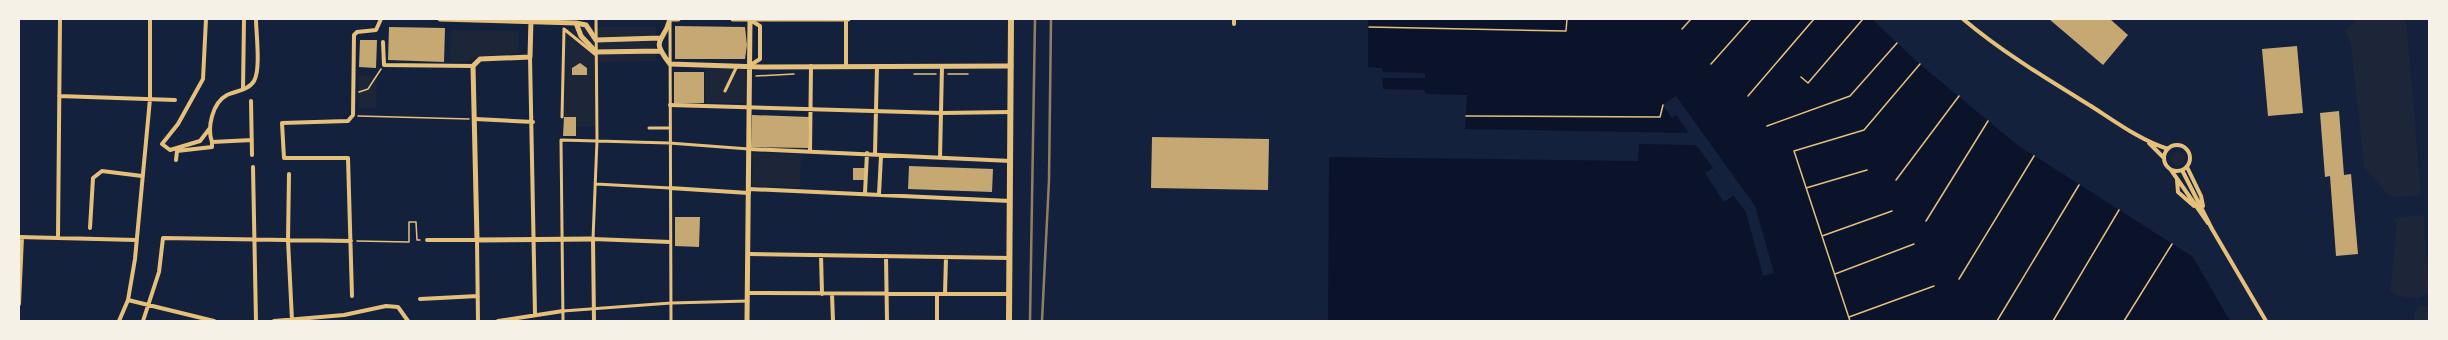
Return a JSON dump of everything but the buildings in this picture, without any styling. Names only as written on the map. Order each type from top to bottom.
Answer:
[{"type":"main road","points":[[1009,321],[1011,19]]},
{"type":"street","points":[[58,237],[60,19]]},
{"type":"street","points":[[119,321],[128,300],[135,259],[150,99],[150,19]]},
{"type":"street","points":[[206,19],[203,79],[178,124],[162,144],[170,150],[200,141],[210,128]]},
{"type":"street","points":[[243,89],[244,19]]},
{"type":"street","points":[[176,160],[177,151],[212,147],[212,142],[208,133],[211,117],[220,102],[226,96],[243,89],[252,83],[256,76],[256,19]]},
{"type":"street","points":[[352,296],[348,158],[284,158],[282,123],[348,121],[353,116],[354,34],[357,32],[376,30],[381,19]]},
{"type":"street","points":[[440,19],[557,21],[576,23],[586,25],[596,42]]},
{"type":"street","points":[[594,321],[593,239],[597,140],[596,19]]},
{"type":"street","points":[[670,19],[678,19]]},
{"type":"street","points":[[670,19],[668,29],[660,38],[660,51],[670,64]]},
{"type":"street","points":[[670,19],[669,143],[671,321]]},
{"type":"street","points":[[733,19],[847,19],[846,66]]},
{"type":"street","points":[[748,321],[748,66],[750,19]]},
{"type":"street","points":[[748,66],[760,59],[760,26],[750,19]]},
{"type":"street","points":[[1234,19],[1234,24]]},
{"type":"street","points":[[1963,19],[1991,42],[2149,143],[2164,158]]},
{"type":"street","points":[[531,21],[530,57],[533,122],[535,314]]},
{"type":"street","points":[[576,23],[580,36],[596,53]]},
{"type":"street","points":[[562,117],[564,30],[596,53],[660,51]]},
{"type":"street","points":[[596,42],[660,38]]},
{"type":"street","points":[[383,42],[384,65],[442,67],[473,66],[480,59],[530,57]]},
{"type":"street","points":[[670,64],[737,66],[1011,66]]},
{"type":"street","points":[[473,66],[478,321]]},
{"type":"street","points":[[725,91],[737,66]]},
{"type":"street","points":[[810,151],[811,66]]},
{"type":"street","points":[[875,154],[877,66]]},
{"type":"street","points":[[940,158],[942,66]]},
{"type":"street","points":[[59,96],[175,100]]},
{"type":"street","points":[[251,101],[252,155]]},
{"type":"street","points":[[670,105],[749,106],[754,108],[941,113],[1011,112]]},
{"type":"street","points":[[474,119],[533,122]]},
{"type":"street","points":[[648,128],[670,128]]},
{"type":"street","points":[[212,142],[252,140]]},
{"type":"street","points":[[563,321],[560,240],[561,140],[669,143],[749,149],[867,153],[881,156],[1011,161]]},
{"type":"street","points":[[2149,143],[2168,149]]},
{"type":"street","points":[[2170,170],[2182,170],[2187,167],[2190,158],[2186,148],[2176,145],[2168,149],[2164,158],[2165,165],[2212,229],[2266,321]]},
{"type":"street","points":[[864,193],[867,153]]},
{"type":"street","points":[[879,194],[881,156]]},
{"type":"street","points":[[253,167],[256,321]]},
{"type":"street","points":[[2187,167],[2201,196],[2204,210]]},
{"type":"street","points":[[2182,170],[2204,210],[2212,229]]},
{"type":"street","points":[[90,228],[94,178],[102,171],[142,176]]},
{"type":"street","points":[[289,174],[288,240],[292,320]]},
{"type":"street","points":[[596,184],[749,191],[864,193],[1010,201]]},
{"type":"street","points":[[19,304],[20,237],[136,240]]},
{"type":"street","points":[[143,321],[159,272],[163,238],[254,241],[351,241]]},
{"type":"street","points":[[427,240],[593,239],[670,242]]},
{"type":"street","points":[[749,254],[1010,258]]},
{"type":"street","points":[[821,255],[822,294]]},
{"type":"street","points":[[886,256],[887,321]]},
{"type":"street","points":[[945,294],[946,257]]},
{"type":"street","points":[[748,294],[1009,294]]},
{"type":"street","points":[[832,294],[833,321]]},
{"type":"street","points":[[937,294],[937,321]]},
{"type":"street","points":[[420,298],[478,296]]},
{"type":"street","points":[[128,300],[214,321]]},
{"type":"street","points":[[498,321],[535,314],[594,307],[748,301]]},
{"type":"street","points":[[274,321],[344,315],[386,306],[398,307],[406,315],[408,321]]},
{"type":"path","points":[[1369,27],[1566,31],[1567,19]]},
{"type":"path","points":[[1682,30],[1691,19]]},
{"type":"path","points":[[1711,64],[1751,19]]},
{"type":"path","points":[[1748,96],[1814,19]]},
{"type":"path","points":[[1801,77],[1808,83],[1863,19]]},
{"type":"path","points":[[1767,126],[1850,96],[1897,43]]},
{"type":"path","points":[[1850,321],[1794,151],[1864,130],[1920,64]]},
{"type":"path","points":[[353,92],[368,89],[384,65]]},
{"type":"path","points":[[751,77],[800,74]]},
{"type":"path","points":[[911,74],[937,74]]},
{"type":"path","points":[[1896,180],[1959,96]]},
{"type":"path","points":[[1466,116],[1660,117],[1663,105]]},
{"type":"path","points":[[364,116],[474,119]]},
{"type":"path","points":[[1926,221],[1988,121]]},
{"type":"path","points":[[1959,279],[2034,156]]},
{"type":"path","points":[[1806,188],[1867,170]]},
{"type":"path","points":[[1997,321],[2079,185]]},
{"type":"path","points":[[2053,321],[2119,210]]},
{"type":"path","points":[[1822,236],[1892,211]]},
{"type":"path","points":[[351,241],[409,242],[409,222],[416,222],[417,240],[427,240]]},
{"type":"path","points":[[1835,274],[1914,244]]},
{"type":"path","points":[[2124,321],[2172,244]]},
{"type":"path","points":[[1849,317],[1934,286]]},
{"type":"shaded area","points":[[1368,19],[1872,19],[1915,60],[2016,144],[2193,257],[2230,321],[1328,321],[1329,157],[1638,161],[1639,144],[1696,145],[1746,212],[1763,276],[1774,273],[1755,206],[1676,96],[1663,105],[1672,118],[1676,115],[1689,133],[1465,129],[1467,95],[1426,94],[1424,90],[1383,89],[1382,78],[1425,78],[1425,73],[1383,72],[1382,68],[1368,67]]},
{"type":"shaded area","points":[[2356,19],[2406,19],[2421,195],[2393,197],[2384,191],[2364,167],[2351,43],[2345,31]]},
{"type":"shaded area","points":[[596,27],[656,27],[656,61],[597,62],[596,126],[576,126],[576,117],[562,117],[564,29]]},
{"type":"shaded area","points":[[451,30],[518,31],[518,53],[472,57],[470,61],[450,62]]},
{"type":"shaded area","points":[[705,68],[745,68],[746,103],[706,103]]},
{"type":"shaded area","points":[[359,75],[377,76],[376,108],[358,108]]},
{"type":"shaded area","points":[[2175,152],[2181,152],[2185,156],[2185,162],[2181,166],[2175,166],[2171,162],[2171,156]]},
{"type":"shaded area","points":[[753,153],[801,154],[800,187],[752,186]]},
{"type":"shaded area","points":[[2424,216],[2429,293],[2424,296],[2410,298],[2400,296],[2390,291],[2397,222],[2391,220],[2399,217]]},
{"type":"shaded area","points":[[2419,306],[2429,306],[2429,321],[2414,321],[2415,311]]},
{"type":"pier","points":[[1713,168],[1734,195],[1724,202],[1705,173]]},
{"type":"railway","points":[[1030,321],[1035,19]]},
{"type":"railway","points":[[1042,321],[1049,180],[1051,19]]}]
